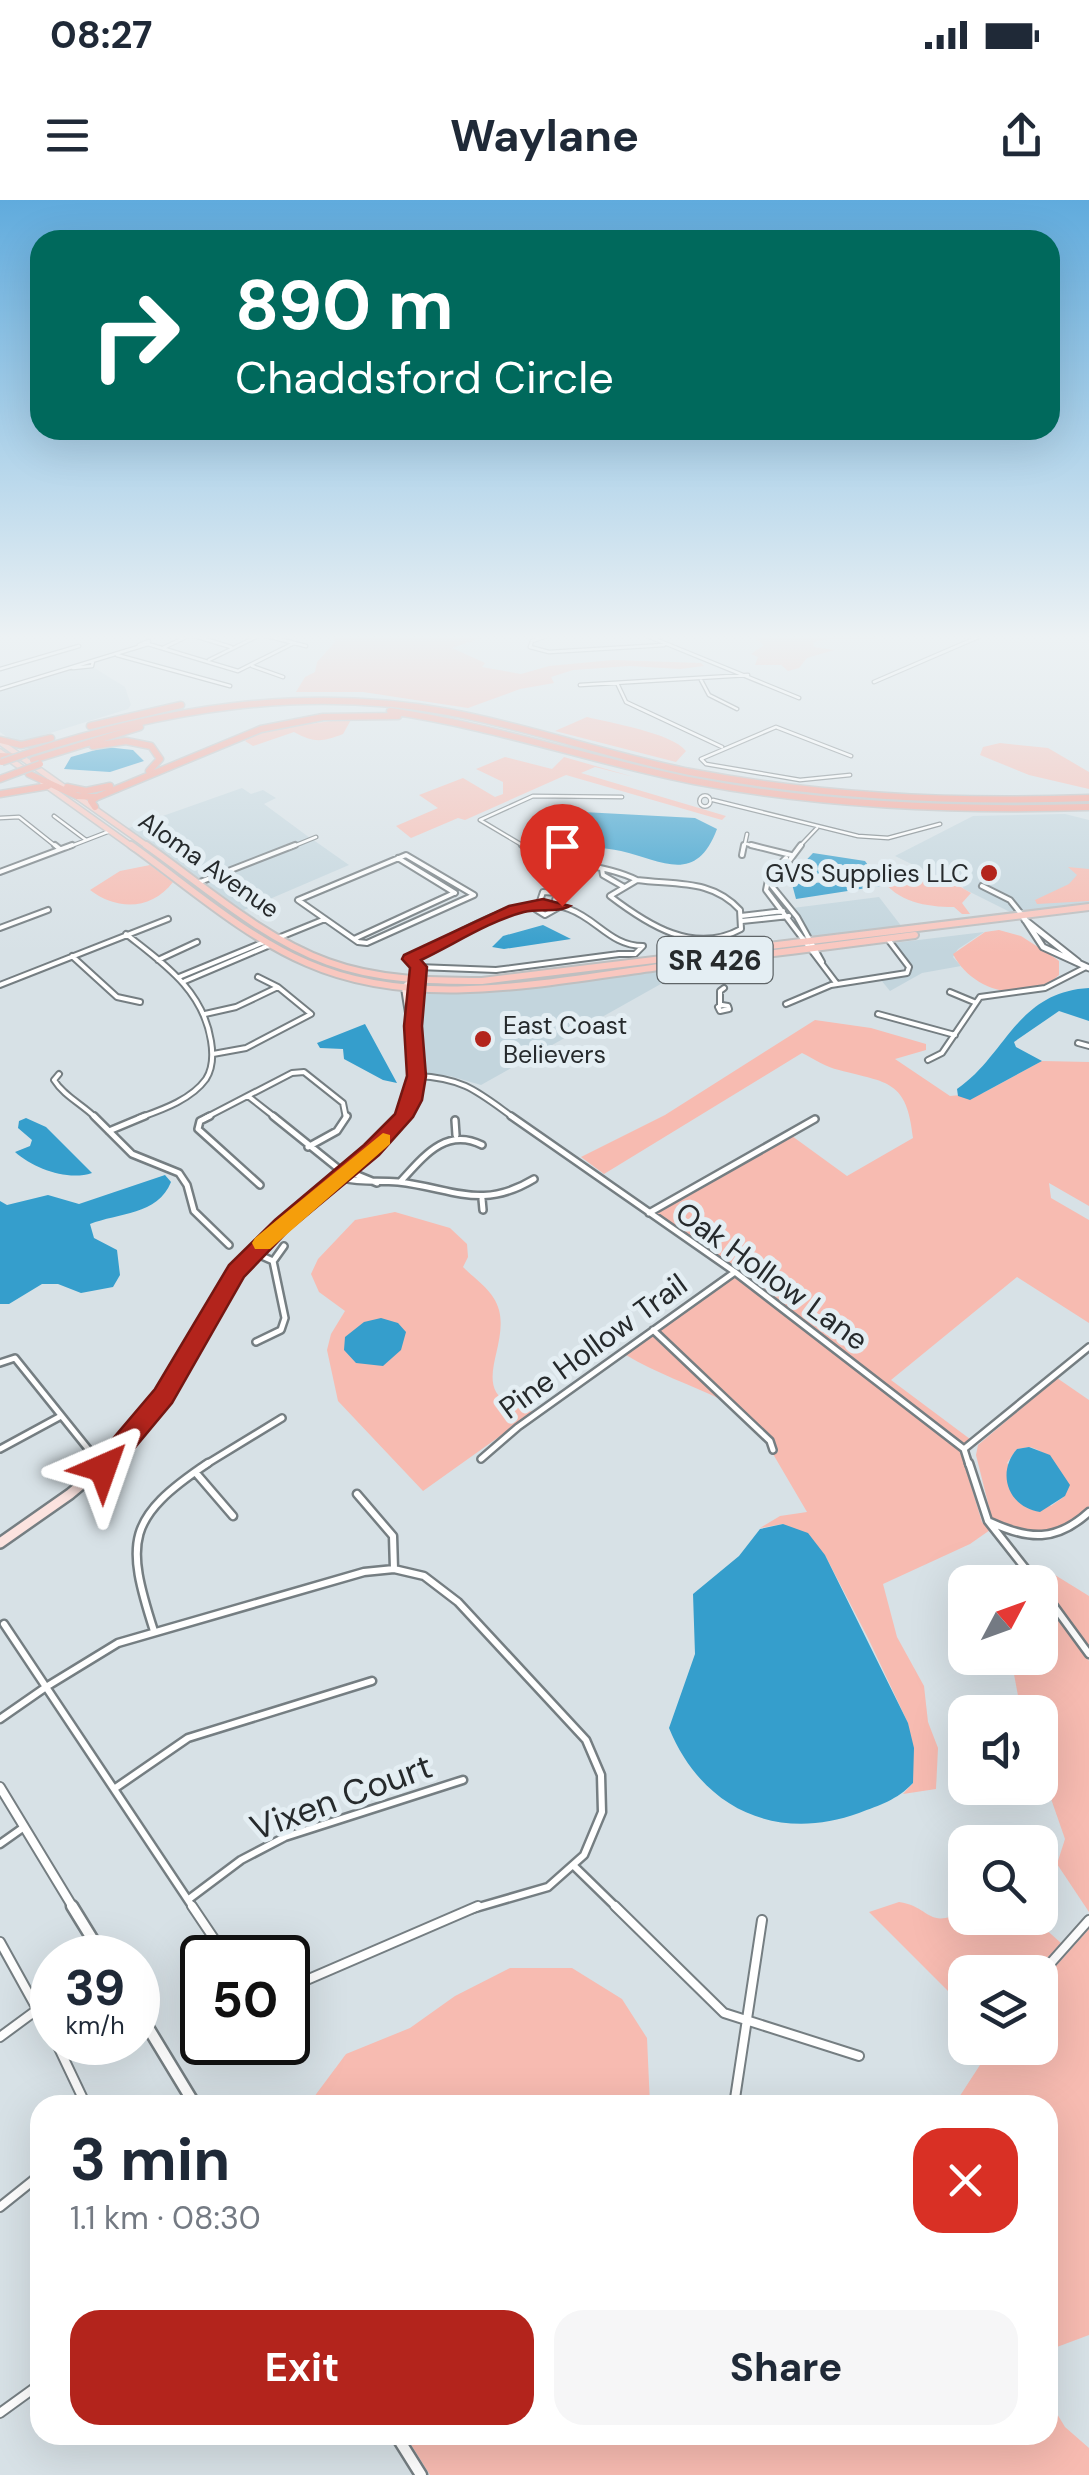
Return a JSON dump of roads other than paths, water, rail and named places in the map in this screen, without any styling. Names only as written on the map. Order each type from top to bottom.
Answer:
[{"type":"highway","points":[[1,741],[38,741]]},
{"type":"highway","points":[[0,775],[10,759],[46,741]]},
{"type":"highway","points":[[10,759],[70,741]]},
{"type":"highway","points":[[36,762],[87,741]]},
{"type":"highway","points":[[10,759],[36,762],[117,741]]},
{"type":"highway","points":[[67,787],[89,791],[115,784],[148,772],[160,755],[147,744],[120,741]]},
{"type":"highway","points":[[29,774],[36,774],[68,796],[97,797],[228,741]]},
{"type":"highway","points":[[533,741],[695,781],[807,798],[922,808],[1089,807]]},
{"type":"highway","points":[[563,741],[671,768],[788,788],[959,801],[1089,798]]},
{"type":"highway","points":[[0,794],[48,786]]},
{"type":"highway","points":[[95,807],[92,801],[97,797]]},
{"type":"main road","name":"Aloma Avenue","points":[[10,759],[256,932],[328,971],[411,985]]},
{"type":"main road","name":"Aloma Avenue","points":[[10,759],[67,787],[200,882],[273,941]]},
{"type":"main road","points":[[112,830],[159,853]]},
{"type":"main road","points":[[183,879],[200,882]]},
{"type":"main road","name":"SR 426","points":[[411,985],[490,988],[1089,910]]},
{"type":"main road","name":"SR 426","points":[[411,985],[887,938],[1023,917]]},
{"type":"main road","points":[[273,941],[290,946]]},
{"type":"main road","name":"Aloma Avenue","points":[[290,946],[345,967],[411,985]]},
{"type":"main road","points":[[579,978],[598,968]]},
{"type":"main road","points":[[0,1543],[64,1501],[103,1468],[163,1396],[210,1314],[253,1252],[403,1117],[412,1100],[417,1076],[413,1026],[408,1014],[411,985]]},
{"type":"street","points":[[709,741],[724,748]]},
{"type":"street","points":[[741,741],[703,757],[702,762],[836,782],[850,775]]},
{"type":"street","points":[[813,741],[851,756]]},
{"type":"street","points":[[600,798],[606,792]]},
{"type":"street","points":[[622,797],[533,796],[480,820],[546,859],[637,880],[718,889],[737,905],[742,929],[708,944],[688,940],[611,897],[610,893],[637,880]]},
{"type":"street","points":[[713,800],[811,831],[888,838],[923,824],[940,824]]},
{"type":"street","points":[[54,816],[86,840]]},
{"type":"street","points":[[0,818],[19,817],[60,850]]},
{"type":"street","points":[[0,872],[112,830]]},
{"type":"street","points":[[811,831],[770,885],[793,912],[837,984]]},
{"type":"street","points":[[742,855],[747,834]]},
{"type":"street","points":[[200,882],[316,836]]},
{"type":"street","points":[[747,844],[790,856]]},
{"type":"street","points":[[414,856],[442,873],[472,892],[465,900],[367,943],[354,939],[298,900],[398,858],[414,856]]},
{"type":"street","points":[[790,856],[769,875],[765,884],[811,945]]},
{"type":"street","points":[[398,858],[465,900]]},
{"type":"street","points":[[602,870],[602,875],[624,887]]},
{"type":"street","points":[[430,878],[442,873]]},
{"type":"street","points":[[982,886],[1010,900],[1043,948],[1087,968]]},
{"type":"street","points":[[539,904],[542,892],[548,892],[557,894],[554,904]]},
{"type":"street","points":[[354,939],[454,893]]},
{"type":"street","points":[[554,904],[625,946],[643,946],[635,954],[496,970],[418,967],[410,962],[416,955],[529,906],[554,904]]},
{"type":"street","points":[[529,906],[545,915],[562,906]]},
{"type":"street","points":[[0,928],[48,910]]},
{"type":"street","points":[[742,918],[793,912]]},
{"type":"street","points":[[0,985],[168,919]]},
{"type":"street","points":[[185,981],[326,919]]},
{"type":"street","points":[[108,1131],[194,1089],[208,1075],[213,1054],[201,1000],[185,981],[126,934]]},
{"type":"street","points":[[786,1004],[837,984],[907,974],[909,967],[887,938]]},
{"type":"street","points":[[179,976],[273,941]]},
{"type":"street","points":[[158,960],[197,942]]},
{"type":"street","points":[[618,954],[625,946]]},
{"type":"street","points":[[72,956],[118,997],[140,1002]]},
{"type":"street","points":[[411,985],[418,967]]},
{"type":"street","points":[[928,1060],[942,1054],[974,1002],[987,996],[1034,994],[1087,968]]},
{"type":"street","points":[[213,1054],[246,1048],[310,1016],[278,987],[258,977]]},
{"type":"street","points":[[205,1014],[236,1007],[278,987]]},
{"type":"street","points":[[724,988],[727,996],[723,1005],[719,996],[724,988]]},
{"type":"street","points":[[950,992],[974,1002]]},
{"type":"street","points":[[719,996],[727,996]]},
{"type":"street","points":[[878,1014],[954,1035]]},
{"type":"street","points":[[1078,1043],[1089,1046]]},
{"type":"street","points":[[260,1185],[198,1129],[205,1118],[298,1072],[309,1075],[343,1103],[348,1115],[343,1126],[308,1146]]},
{"type":"street","points":[[59,1074],[54,1080],[62,1092],[78,1100],[140,1160],[180,1174],[187,1185],[185,1198],[189,1208],[229,1245]]},
{"type":"street","name":"Oak Hollow Lane","points":[[417,1076],[448,1077],[466,1083],[735,1272],[964,1449]]},
{"type":"street","points":[[248,1096],[344,1174],[379,1184],[401,1181],[482,1200],[516,1192],[534,1179]]},
{"type":"street","points":[[648,1214],[814,1119]]},
{"type":"street","points":[[456,1120],[456,1135]]},
{"type":"street","points":[[401,1181],[438,1143],[456,1135],[482,1144]]},
{"type":"street","points":[[482,1200],[482,1210]]},
{"type":"street","points":[[256,1342],[282,1330],[285,1318],[273,1261],[284,1246]]},
{"type":"street","points":[[253,1252],[273,1261]]},
{"type":"street","name":"Pine Hollow Trail","points":[[480,1460],[494,1445],[735,1272]]},
{"type":"street","points":[[653,1330],[770,1440],[773,1450]]},
{"type":"street","points":[[1022,1565],[988,1521],[964,1449],[1089,1347]]},
{"type":"street","points":[[0,1362],[14,1358],[103,1468]]},
{"type":"street","points":[[0,1449],[61,1416]]},
{"type":"street","points":[[154,1631],[134,1561],[135,1541],[161,1499],[282,1418]]},
{"type":"street","points":[[196,1473],[233,1516]]},
{"type":"street","points":[[356,1494],[392,1536],[394,1569]]},
{"type":"street","points":[[988,1521],[1019,1536],[1049,1538],[1072,1529],[1089,1512]]},
{"type":"street","points":[[0,1719],[105,1649],[154,1631],[364,1572],[394,1569],[424,1576],[446,1590],[586,1740],[601,1774],[602,1812],[591,1844],[575,1867],[548,1887],[481,1904],[310,1978]]},
{"type":"street","points":[[1058,1612],[1089,1654]]},
{"type":"street","points":[[4,1624],[212,1935]]},
{"type":"street","points":[[114,1789],[188,1738],[372,1681]]},
{"type":"street","name":"Vixen Court","points":[[189,1899],[241,1860],[285,1837],[463,1780]]},
{"type":"street","points":[[0,1787],[90,1935]]},
{"type":"street","points":[[0,1844],[24,1828]]},
{"type":"street","points":[[575,1867],[724,2013],[859,2056]]},
{"type":"street","points":[[736,2095],[762,1920]]},
{"type":"street","points":[[1058,1955],[1089,1920]]},
{"type":"street","points":[[0,1942],[30,1995]]},
{"type":"street","points":[[0,2037],[30,2015]]},
{"type":"street","points":[[160,2047],[189,2095]]},
{"type":"street","points":[[67,2065],[81,2095]]},
{"type":"street","points":[[0,2207],[30,2183]]},
{"type":"street","points":[[0,2413],[30,2391]]},
{"type":"street","points":[[402,2445],[420,2475]]},
{"type":"water","points":[[106,747],[133,750],[144,761],[110,772],[64,769],[71,757]]},
{"type":"water","points":[[583,812],[695,818],[717,829],[699,857],[677,865],[567,842],[556,826],[561,816]]},
{"type":"water","points":[[813,853],[865,861],[873,872],[805,878],[795,872]]},
{"type":"water","points":[[872,880],[880,886],[796,899],[792,884]]},
{"type":"water","points":[[543,925],[571,939],[504,949],[492,947],[503,936]]},
{"type":"water","points":[[1089,988],[1089,1021],[1059,1011],[1014,1042],[1016,1047],[1042,1061],[970,1100],[958,1096],[957,1089],[1028,1013],[1064,992]]},
{"type":"water","points":[[365,1024],[397,1083],[383,1080],[344,1059],[343,1049],[320,1048],[317,1043]]},
{"type":"water","points":[[26,1118],[46,1127],[92,1173],[52,1172],[15,1152],[30,1146],[32,1140],[18,1128],[19,1121]]},
{"type":"water","points":[[165,1175],[171,1182],[157,1201],[90,1224],[94,1238],[117,1250],[120,1275],[113,1287],[81,1293],[58,1284],[42,1284],[9,1304],[0,1304],[0,1201],[7,1205],[48,1195],[79,1204]]},
{"type":"water","points":[[381,1318],[398,1323],[406,1332],[401,1350],[383,1366],[356,1363],[344,1350],[345,1337],[364,1322]]},
{"type":"water","points":[[1029,1447],[1050,1455],[1070,1485],[1065,1496],[1040,1512],[1029,1509],[1013,1496],[1007,1478],[1007,1468],[1017,1449]]},
{"type":"water","points":[[783,1524],[808,1533],[825,1555],[908,1723],[914,1748],[913,1783],[907,1789],[881,1804],[829,1821],[799,1824],[772,1821],[746,1812],[701,1780],[669,1728],[695,1654],[693,1594],[739,1556],[760,1529]]},
{"type":"place","name":"GVS Supplies LLC","points":[[989,873]]},
{"type":"place","name":"East Coast Believers","points":[[483,1039]]}]
